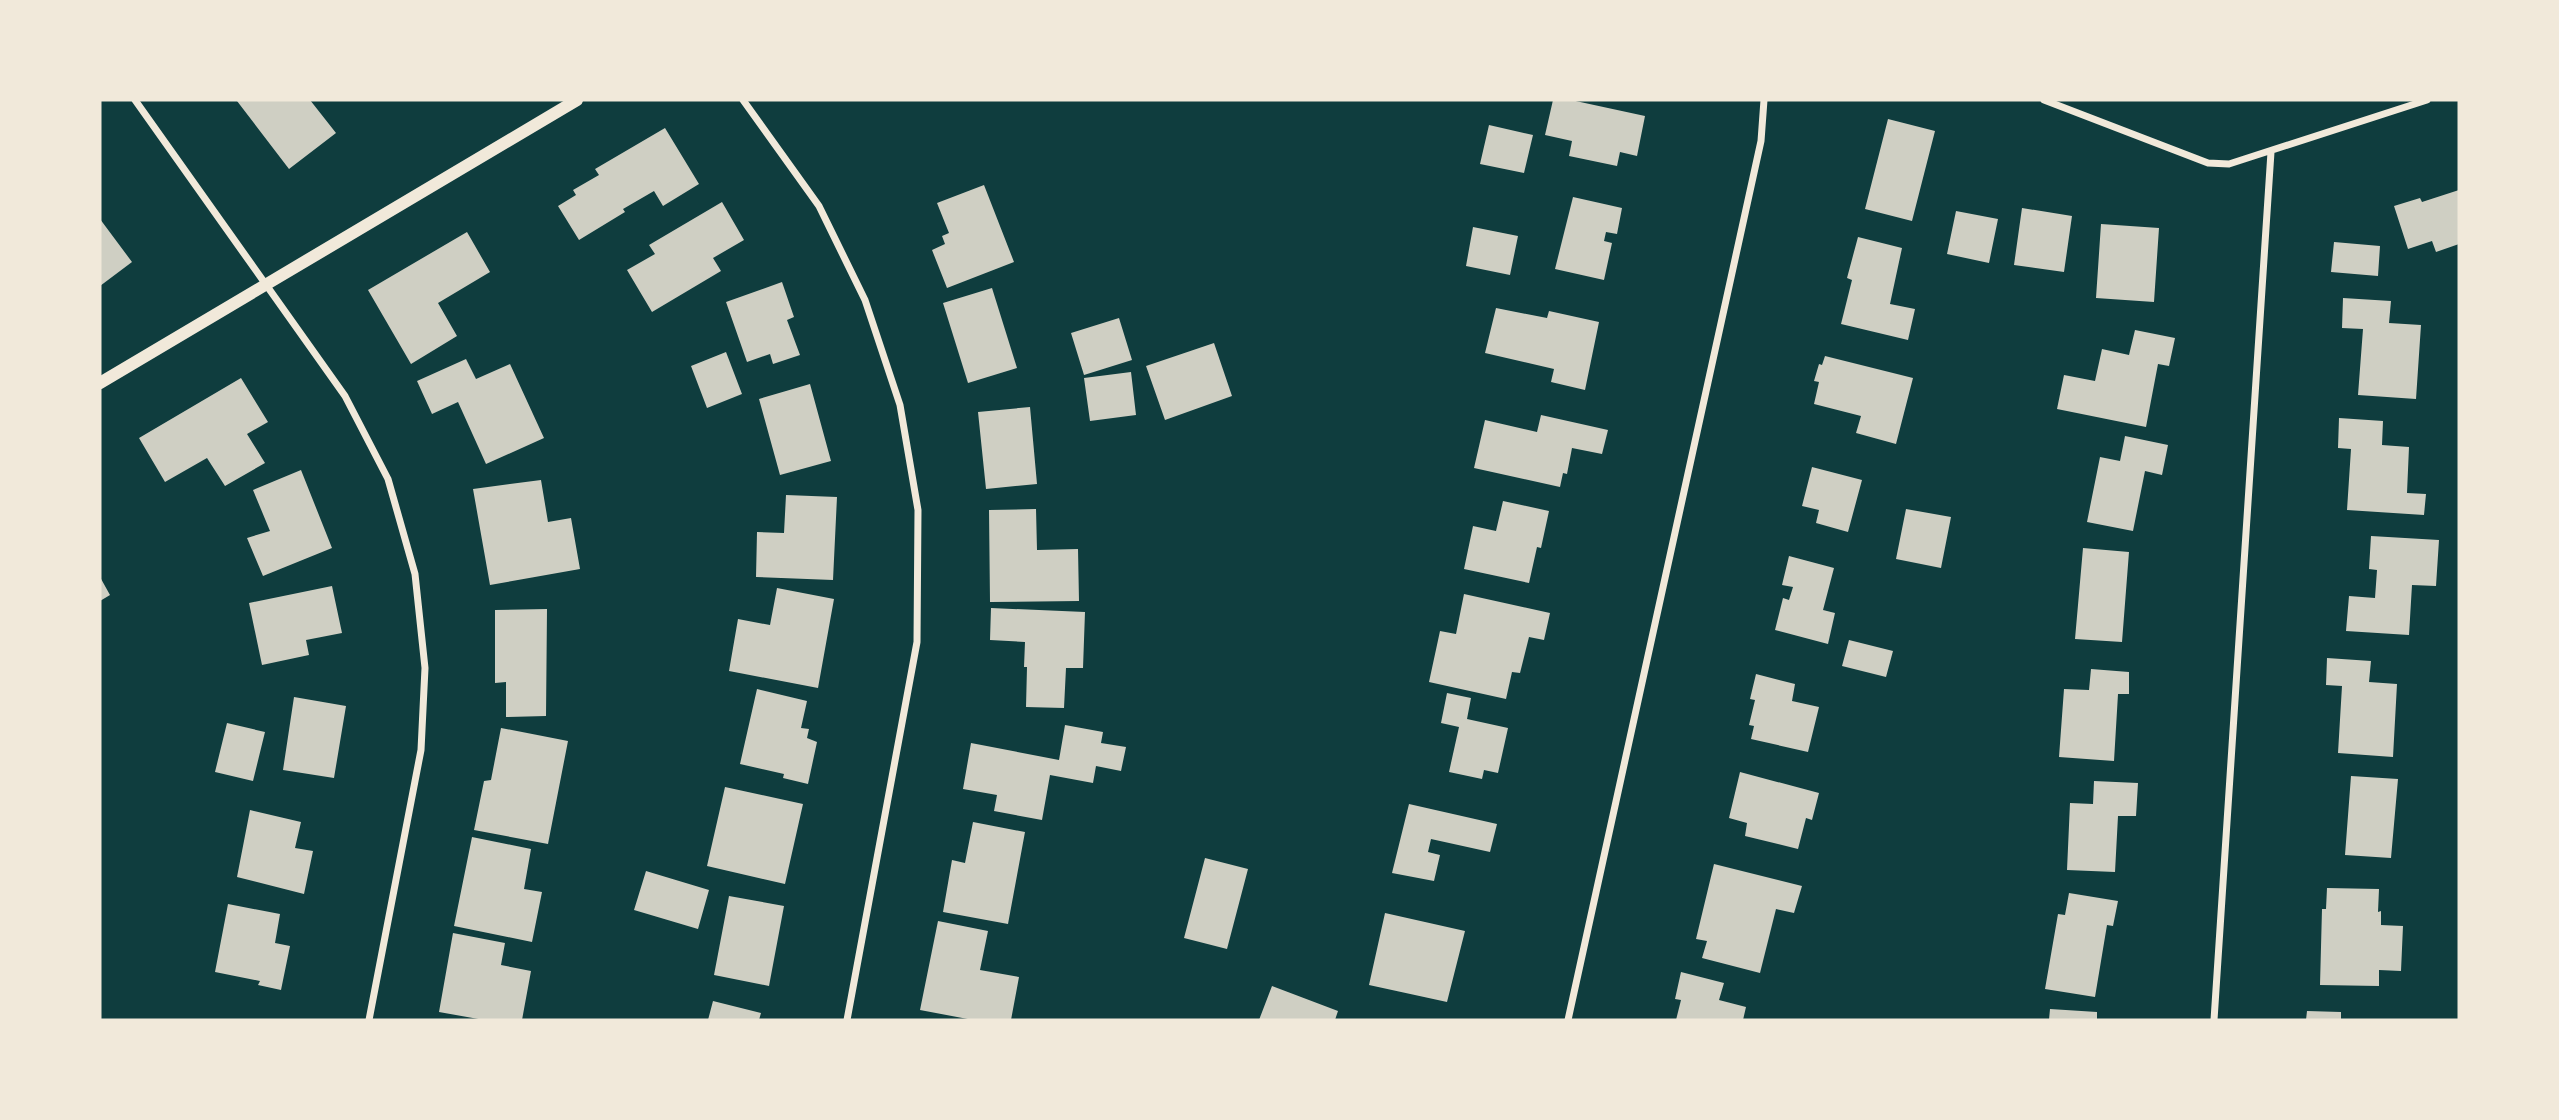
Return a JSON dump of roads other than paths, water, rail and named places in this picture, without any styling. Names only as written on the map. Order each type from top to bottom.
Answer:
[{"type":"street","points":[[135,100],[345,396],[388,479],[415,573],[425,667],[421,750],[369,1020]]},
{"type":"street","points":[[100,383],[577,100]]},
{"type":"street","points":[[743,100],[818,206],[865,300],[900,405],[918,510],[917,642],[847,1020]]},
{"type":"street","points":[[1568,1020],[1761,141],[1764,100]]},
{"type":"street","points":[[2044,100],[2208,163],[2229,164],[2427,100]]},
{"type":"street","points":[[2214,1020],[2271,152]]}]
